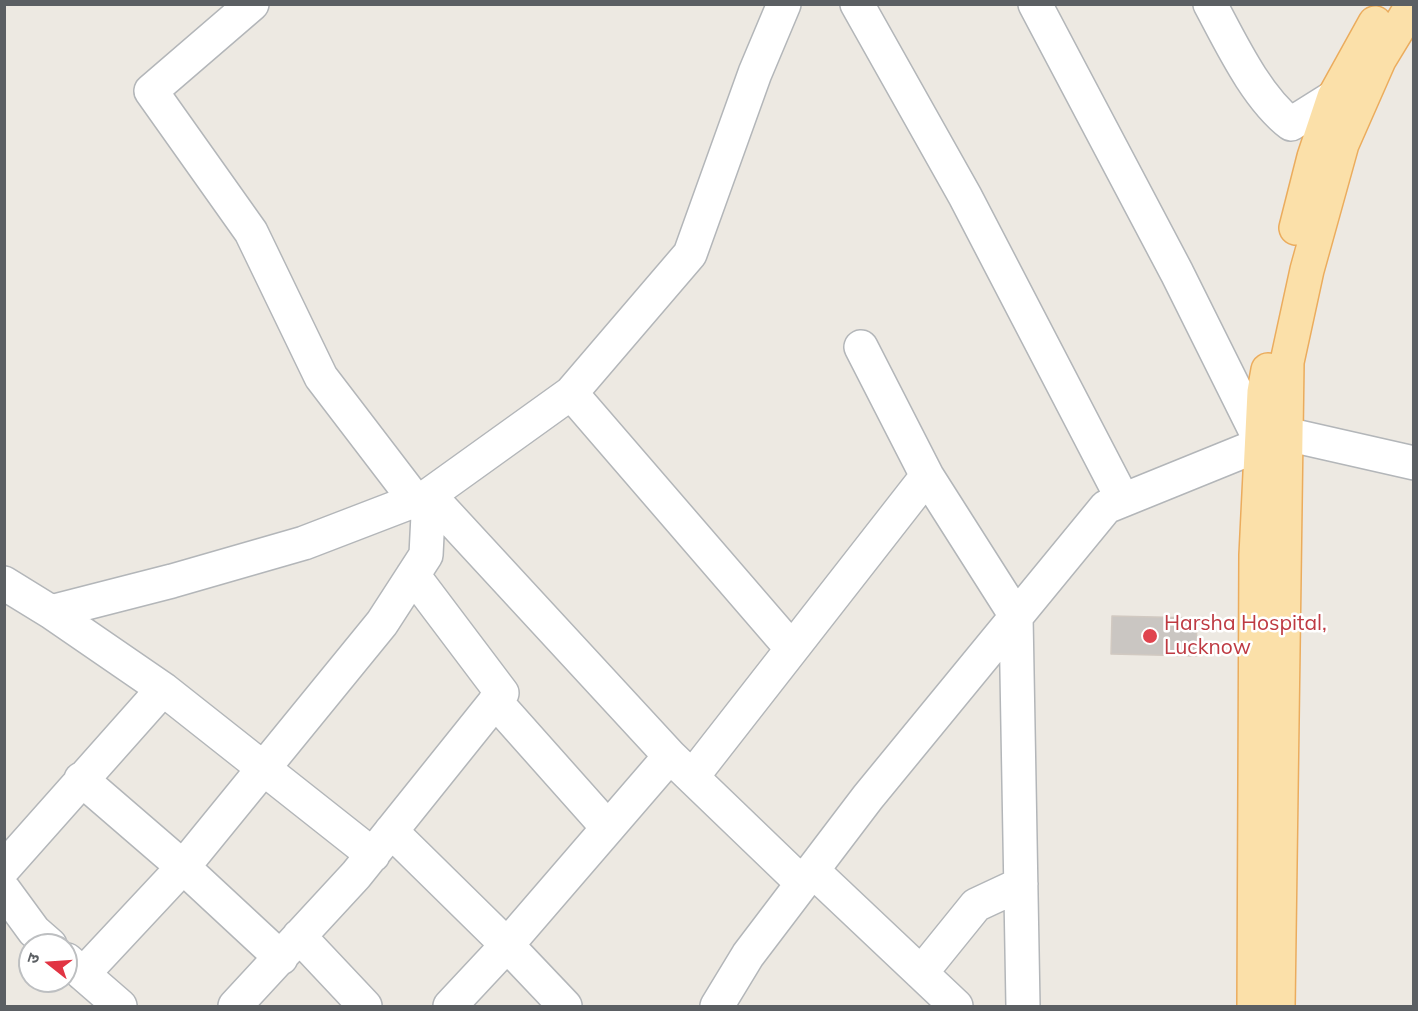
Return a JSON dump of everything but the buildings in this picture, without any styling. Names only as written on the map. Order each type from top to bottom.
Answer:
[{"type":"main road","points":[[1278,1006],[1274,439],[1264,392],[1277,305],[1314,157],[1334,97],[1387,4]]},
{"type":"main road","points":[[1254,1006],[1256,555],[1274,439],[1287,362],[1307,270],[1342,144],[1379,60],[1413,4]]},
{"type":"street","points":[[252,4],[151,91],[251,231],[321,377],[422,498],[681,766],[921,973],[956,1006]]},
{"type":"street","points":[[51,612],[172,581],[304,543],[422,498],[571,393],[690,254],[755,73],[784,4]]},
{"type":"street","points":[[857,4],[965,196],[1123,500]]},
{"type":"street","points":[[1035,4],[1172,262],[1274,439]]},
{"type":"street","points":[[1210,4],[1245,67],[1277,113],[1291,124],[1334,97]]},
{"type":"street","points":[[861,347],[927,476],[1016,616],[1023,1006]]},
{"type":"street","points":[[571,393],[792,649]]},
{"type":"street","points":[[717,1006],[748,955],[868,797],[1106,507],[1274,439],[1413,463]]},
{"type":"street","points":[[450,1006],[507,945],[608,828],[681,766],[792,649],[927,476]]},
{"type":"street","points":[[78,963],[183,867],[382,623],[426,555],[422,498]]},
{"type":"street","points":[[235,1006],[382,843],[502,693],[413,575]]},
{"type":"street","points":[[11,596],[51,612],[163,689],[265,768],[382,843],[507,945],[564,1006]]},
{"type":"street","points":[[4,868],[163,689]]},
{"type":"street","points":[[495,701],[608,828]]},
{"type":"street","points":[[81,779],[183,867],[364,1006]]},
{"type":"street","points":[[921,973],[976,905],[1021,884]]},
{"type":"street","points":[[4,890],[37,933]]},
{"type":"street","points":[[78,969],[120,1006]]},
{"type":"place","name":"Harsha Hospital, Lucknow","points":[[1150,636]]}]
